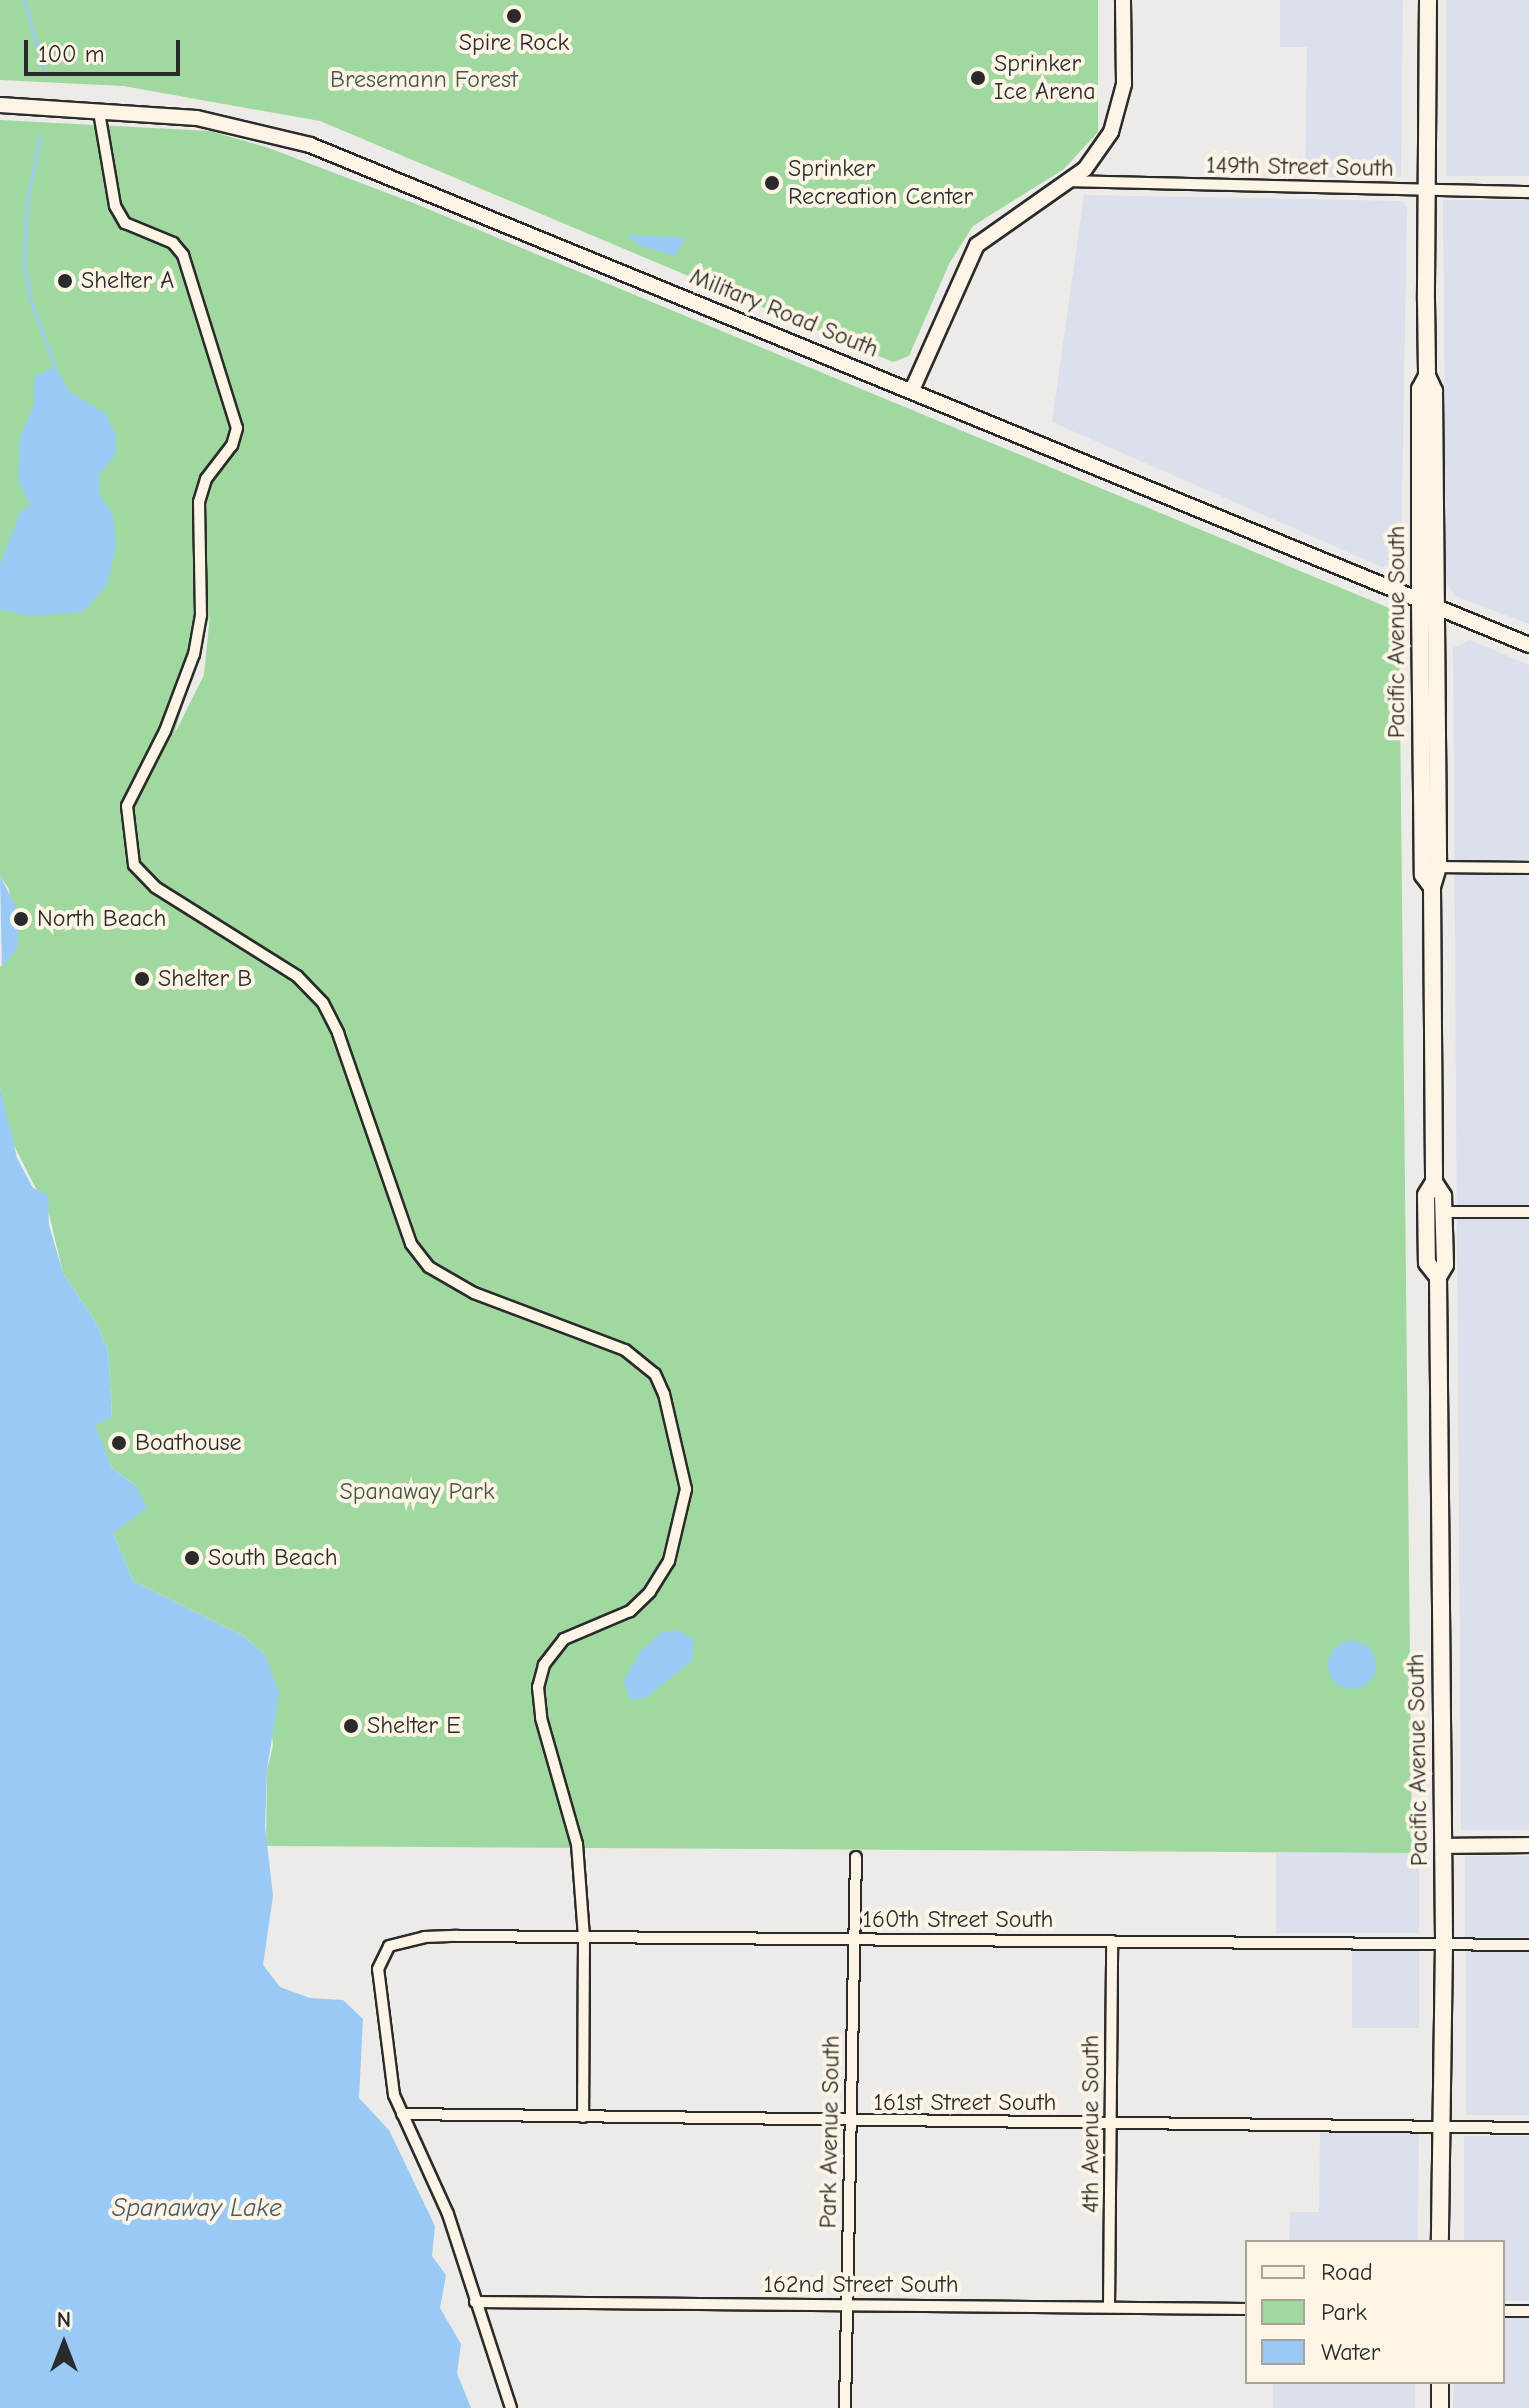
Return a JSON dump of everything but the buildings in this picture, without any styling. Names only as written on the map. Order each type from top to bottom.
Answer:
[{"type":"main road","points":[[912,390],[977,245],[995,228],[1070,181],[1094,159],[1118,115],[1125,71],[1123,0]]},
{"type":"main road","name":"Pacific Avenue South","points":[[1428,0],[1427,376],[1434,391],[1423,875],[1432,887]]},
{"type":"main road","name":"Military Road South","points":[[0,105],[197,118],[310,145],[1529,645]]},
{"type":"main road","name":"Pacific Avenue South","points":[[1427,605],[1438,867],[1432,887],[1434,1182],[1426,1195],[1427,1263],[1438,1277]]},
{"type":"main road","name":"Pacific Avenue South","points":[[1434,1182],[1443,1196],[1445,1265],[1438,1277],[1444,1846],[1440,2240]]},
{"type":"main road","points":[[1444,1846],[1529,1845]]},
{"type":"main road","points":[[1440,2384],[1440,2408]]},
{"type":"street","points":[[99,112],[115,206],[125,223],[173,243],[183,255],[237,428],[232,445],[206,479],[199,502],[201,615],[194,654],[165,731],[127,806],[134,865],[155,887],[297,976],[323,1003],[338,1033],[411,1244],[429,1267],[474,1293],[625,1350],[655,1374],[664,1394],[686,1489],[669,1561],[640,1603],[570,1635],[540,1676],[541,1718],[575,1825],[584,1938],[583,2117]]},
{"type":"street","name":"149th Street South","points":[[1070,181],[1529,192]]},
{"type":"street","points":[[1438,867],[1529,868]]},
{"type":"street","points":[[1444,1212],[1529,1212]]},
{"type":"street","name":"Park Avenue South","points":[[845,2408],[856,1857]]},
{"type":"street","name":"160th Street South","points":[[402,2114],[392,2085],[379,1981],[380,1959],[389,1946],[424,1937],[1529,1945]]},
{"type":"street","name":"4th Avenue South","points":[[1109,2307],[1113,2125],[1112,1941]]},
{"type":"street","points":[[402,2114],[448,2214],[511,2408]]},
{"type":"street","name":"161st Street South","points":[[402,2114],[849,2122],[1529,2128]]},
{"type":"street","name":"162nd Street South","points":[[475,2302],[1245,2309]]},
{"type":"street","points":[[1505,2311],[1529,2311]]},
{"type":"shaded area","points":[[1280,0],[1403,0],[1401,177],[1305,177],[1307,47],[1280,47]]},
{"type":"shaded area","points":[[1446,0],[1529,0],[1529,176],[1446,176]]},
{"type":"shaded area","points":[[1084,195],[1402,201],[1407,208],[1401,560],[1382,567],[1052,422]]},
{"type":"shaded area","points":[[1443,200],[1529,200],[1529,624],[1455,596],[1446,583]]},
{"type":"shaded area","points":[[1470,640],[1529,665],[1529,1830],[1461,1830],[1453,648]]},
{"type":"shaded area","points":[[1276,1853],[1419,1853],[1419,1933],[1276,1933]]},
{"type":"shaded area","points":[[1465,1856],[1529,1856],[1529,1937],[1465,1937]]},
{"type":"shaded area","points":[[1352,1949],[1419,1949],[1419,2028],[1352,2028]]},
{"type":"shaded area","points":[[1466,1951],[1529,1951],[1529,2115],[1466,2115]]},
{"type":"shaded area","points":[[1320,2130],[1419,2131],[1418,2240],[1289,2240],[1290,2212],[1319,2212]]},
{"type":"shaded area","points":[[1464,2136],[1529,2136],[1529,2301],[1505,2301],[1505,2240],[1464,2240]]},
{"type":"shaded area","points":[[1505,2316],[1529,2316],[1529,2408],[1453,2408],[1454,2384],[1505,2384]]},
{"type":"shaded area","points":[[1273,2384],[1415,2384],[1415,2408],[1273,2408]]},
{"type":"green space","name":"Sprinker Recreation Center","points":[[0,0],[1098,0],[1098,132],[1064,169],[973,226],[949,264],[909,356],[893,362],[320,121],[123,86],[0,80]]},
{"type":"green space","name":"Spanaway Park","points":[[0,120],[210,131],[266,147],[411,202],[1399,612],[1412,1853],[266,1846],[267,1770],[273,1746],[265,1655],[245,1637],[133,1581],[113,1533],[136,1486],[112,1468],[94,1425],[112,1417],[108,1351],[97,1324],[63,1273],[49,1214],[8,1134],[0,1087],[0,967],[18,947],[9,889],[0,876]],"holes":[[[210,615],[204,675],[176,731],[175,731]]]},
{"type":"water","points":[[628,236],[686,238],[675,256],[641,246]]},
{"type":"water","points":[[55,367],[69,391],[106,414],[116,435],[116,453],[99,475],[99,493],[113,516],[116,546],[107,585],[83,612],[28,616],[0,609],[0,564],[20,513],[30,505],[18,480],[20,437],[34,405],[34,377]]},
{"type":"water","points":[[0,876],[18,911],[18,947],[2,968]]},
{"type":"water","name":"Spanaway Lake","points":[[0,1087],[17,1158],[33,1188],[48,1195],[49,1225],[63,1273],[97,1324],[108,1351],[112,1417],[95,1425],[112,1468],[136,1486],[147,1508],[113,1533],[133,1581],[245,1637],[265,1655],[279,1693],[267,1770],[265,1826],[273,1896],[263,1965],[280,1987],[310,1998],[343,2000],[363,2019],[359,2098],[389,2130],[435,2226],[432,2256],[446,2275],[440,2308],[461,2344],[457,2373],[471,2408],[0,2408]]},
{"type":"water","points":[[678,1630],[694,1640],[692,1660],[646,1698],[631,1700],[623,1682],[641,1651],[662,1632]]},
{"type":"water","points":[[1352,1641],[1369,1648],[1376,1665],[1369,1682],[1352,1689],[1335,1682],[1328,1665],[1335,1648]]},
{"type":"waterway","points":[[24,0],[45,76]]},
{"type":"waterway","points":[[40,136],[27,201],[24,262],[30,299],[55,367]]},
{"type":"place","name":"Spire Rock","points":[[514,16]]},
{"type":"place","name":"Sprinker Ice Arena","points":[[978,78]]},
{"type":"place","name":"Sprinker Recreation Center","points":[[772,183]]},
{"type":"place","name":"Shelter A","points":[[65,281]]},
{"type":"place","name":"North Beach","points":[[21,919]]},
{"type":"place","name":"Shelter B","points":[[142,979]]},
{"type":"place","name":"Boathouse","points":[[119,1443]]},
{"type":"place","name":"South Beach","points":[[192,1558]]},
{"type":"place","name":"Shelter E","points":[[351,1726]]},
{"type":"park label","name":"Bresemann Forest","points":[[424,80]]}]
